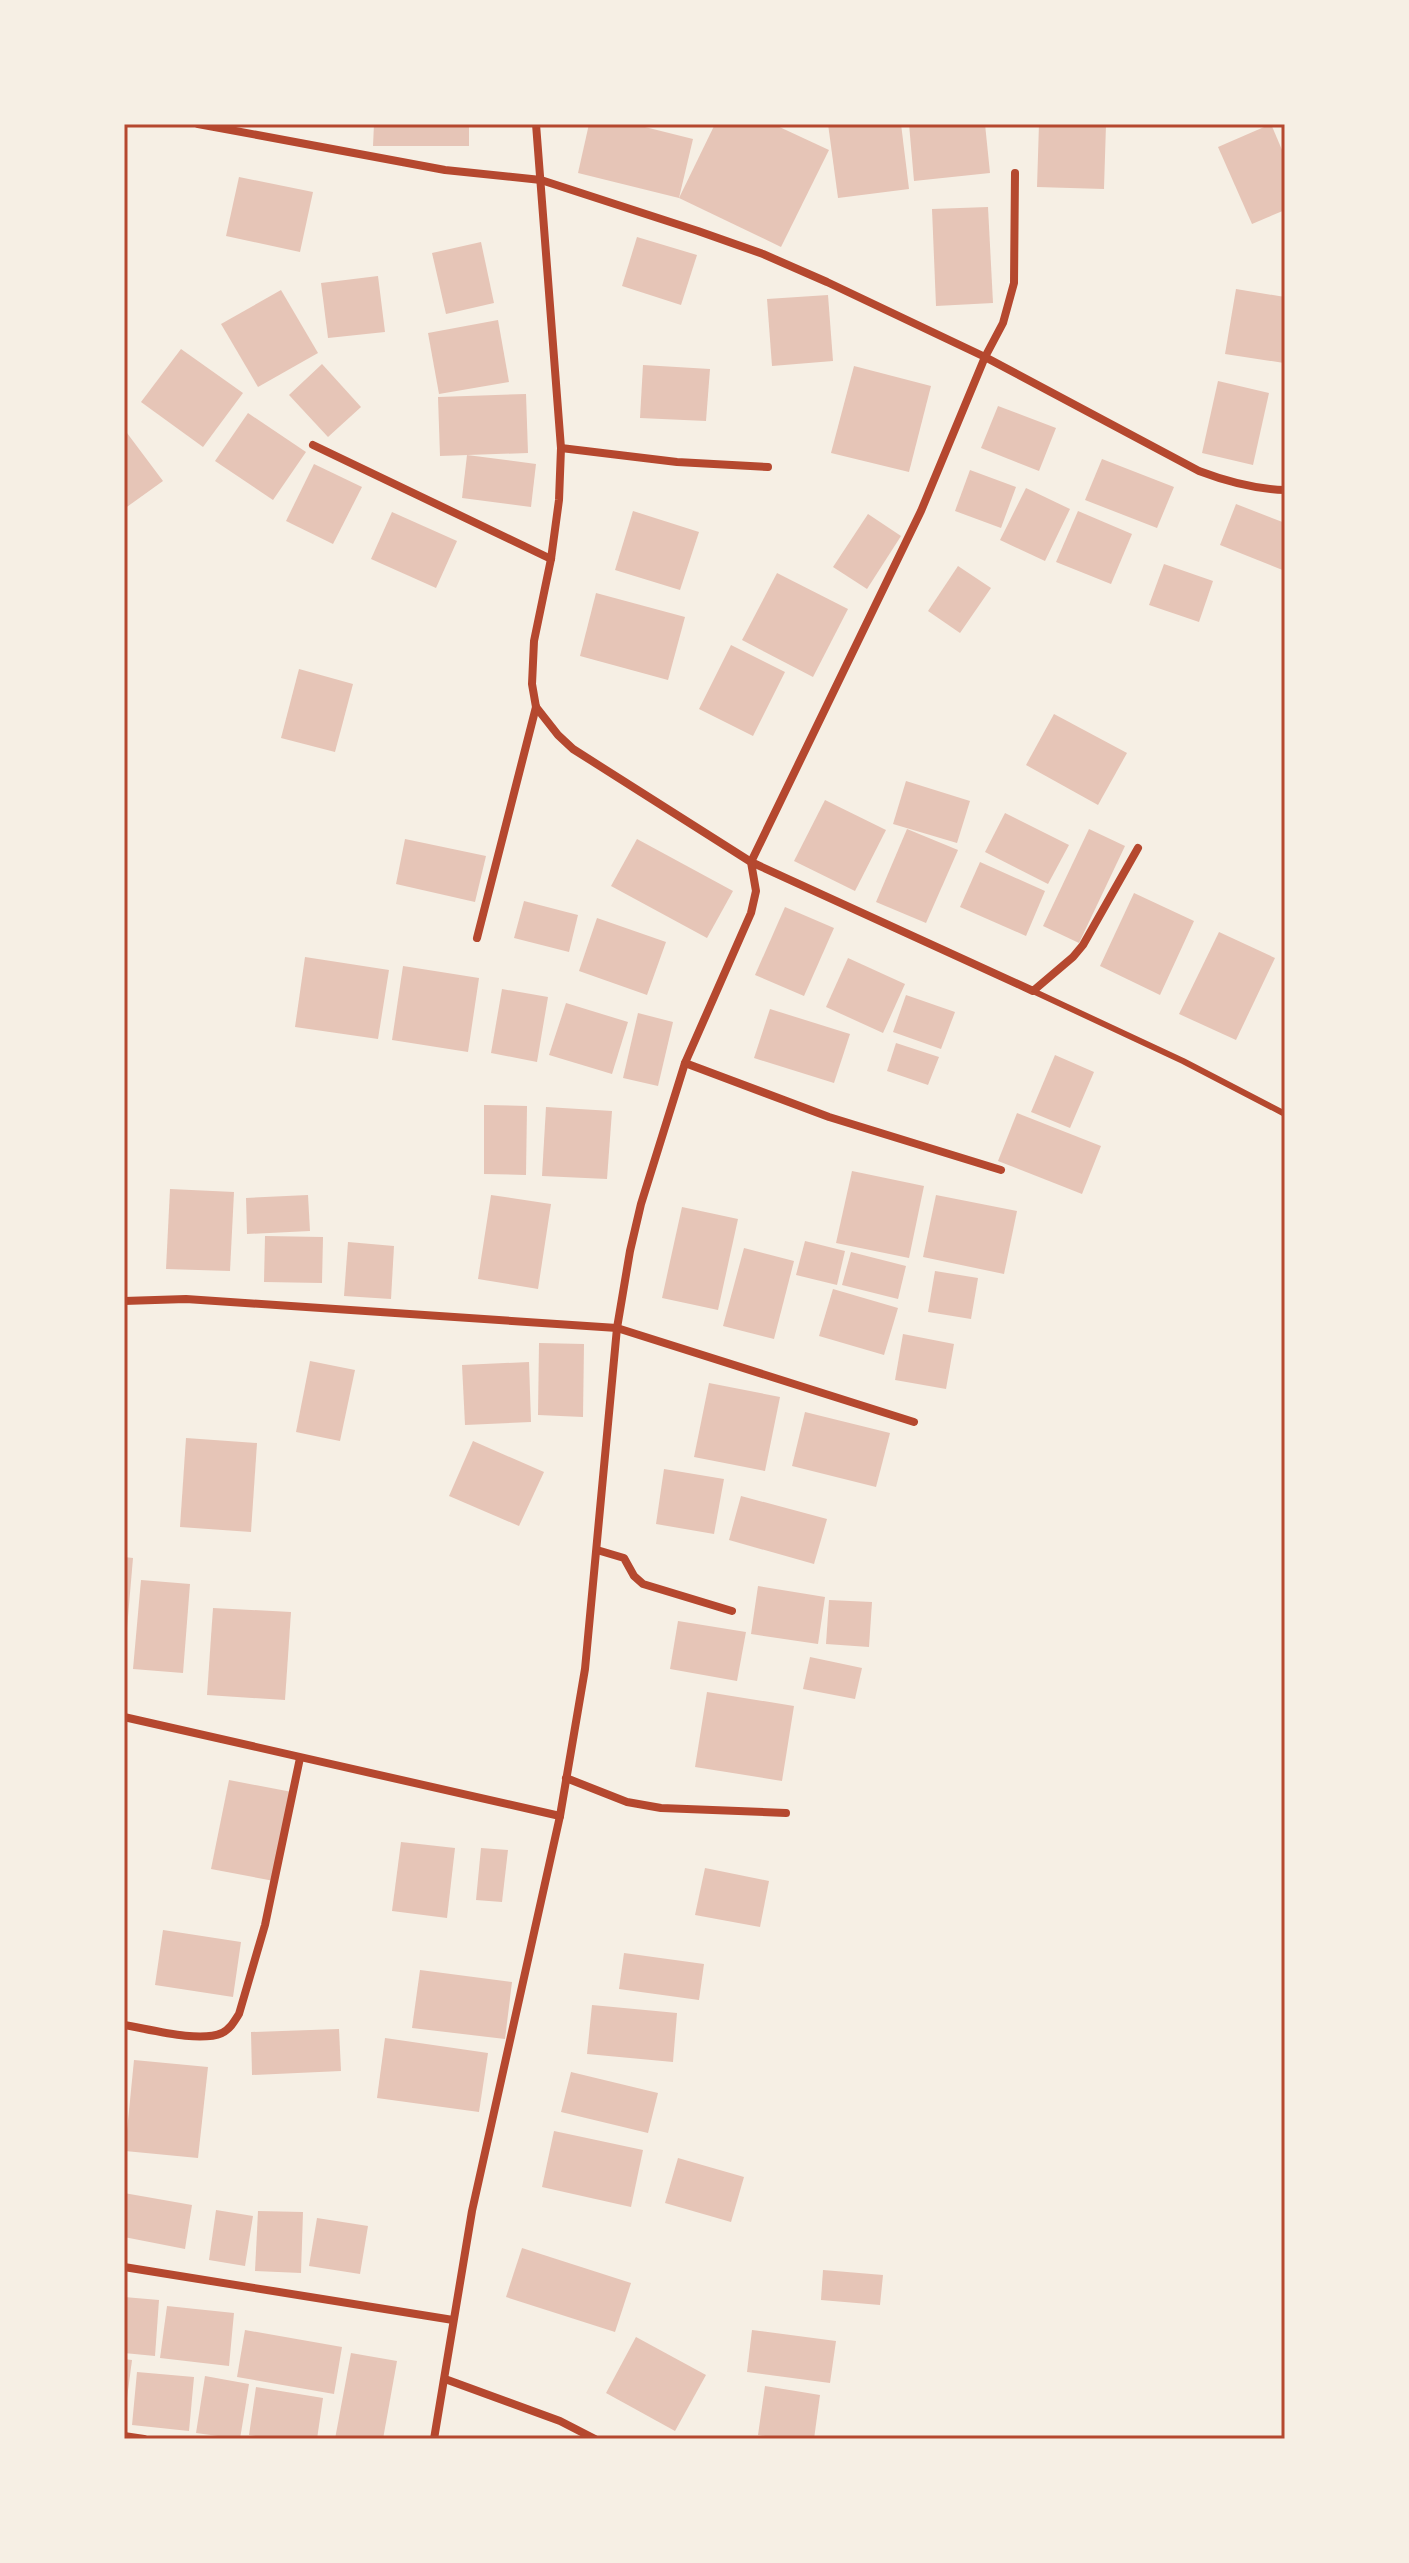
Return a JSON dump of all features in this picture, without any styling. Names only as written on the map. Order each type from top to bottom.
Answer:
[{"type":"street","points":[[198,124],[445,170],[541,180],[763,254],[985,357],[1199,471],[1231,483],[1285,490]]},
{"type":"street","points":[[477,938],[536,707],[531,663],[559,500],[561,448],[536,124]]},
{"type":"street","points":[[434,2439],[472,2211],[560,1816],[585,1669],[617,1328],[641,1204],[685,1063],[751,913],[756,891],[751,862],[921,511],[985,357],[1003,323],[1014,283],[1015,173]]},
{"type":"street","points":[[313,445],[551,559]]},
{"type":"street","points":[[561,448],[677,462],[768,467]]},
{"type":"street","points":[[536,707],[573,749],[751,862],[1033,991],[1083,945],[1138,848]]},
{"type":"street","points":[[685,1063],[829,1117],[1001,1170]]},
{"type":"street","points":[[124,1301],[186,1299],[617,1328],[914,1422]]},
{"type":"street","points":[[597,1550],[624,1558],[634,1576],[643,1584],[732,1611]]},
{"type":"street","points":[[124,1717],[560,1816]]},
{"type":"street","points":[[124,2025],[196,2036],[218,2034],[233,2024],[239,2014],[265,1925],[300,1758]]},
{"type":"street","points":[[566,1778],[627,1802],[661,1808],[786,1813]]},
{"type":"street","points":[[124,2267],[453,2320]]},
{"type":"street","points":[[445,2379],[560,2421],[595,2439]]},
{"type":"street","points":[[124,2436],[144,2439]]},
{"type":"lane","points":[[1033,991],[1183,1061],[1285,1114]]},
{"type":"building","points":[[374,124],[469,124],[469,146],[373,146]]},
{"type":"building","points":[[589,124],[633,124],[693,139],[679,198],[578,173]]},
{"type":"building","points":[[715,124],[773,124],[829,150],[781,247],[679,198]]},
{"type":"building","points":[[828,124],[901,124],[909,189],[838,198]]},
{"type":"building","points":[[909,124],[985,124],[990,173],[914,181]]},
{"type":"building","points":[[1039,124],[1106,124],[1104,189],[1037,187]]},
{"type":"building","points":[[1271,124],[1285,157],[1285,210],[1252,224],[1218,147]]},
{"type":"building","points":[[239,177],[313,192],[300,252],[226,236]]},
{"type":"building","points":[[988,207],[993,303],[936,306],[932,209]]},
{"type":"building","points":[[637,237],[697,255],[681,305],[622,286]]},
{"type":"building","points":[[481,242],[494,303],[446,314],[432,253]]},
{"type":"building","points":[[378,276],[385,332],[328,338],[321,283]]},
{"type":"building","points":[[1236,289],[1285,297],[1284,363],[1225,354]]},
{"type":"building","points":[[281,290],[318,353],[258,387],[221,324]]},
{"type":"building","points":[[828,295],[833,361],[772,366],[767,299]]},
{"type":"building","points":[[498,320],[509,382],[439,394],[428,333]]},
{"type":"building","points":[[181,349],[243,393],[203,447],[141,402]]},
{"type":"building","points":[[322,364],[361,407],[328,437],[289,395]]},
{"type":"building","points":[[643,365],[710,369],[706,421],[640,418]]},
{"type":"building","points":[[854,366],[931,386],[909,472],[831,453]]},
{"type":"building","points":[[1218,381],[1269,393],[1253,465],[1202,453]]},
{"type":"building","points":[[526,394],[528,453],[440,456],[438,397]]},
{"type":"building","points":[[998,406],[1056,428],[1039,471],[981,448]]},
{"type":"building","points":[[248,413],[306,452],[273,500],[215,461]]},
{"type":"building","points":[[124,429],[163,481],[124,509]]},
{"type":"building","points":[[467,455],[536,464],[531,507],[462,498]]},
{"type":"building","points":[[1102,459],[1174,487],[1157,528],[1085,500]]},
{"type":"building","points":[[314,464],[362,487],[333,544],[286,521]]},
{"type":"building","points":[[970,470],[1016,487],[1001,528],[955,511]]},
{"type":"building","points":[[1026,488],[1070,509],[1045,561],[1000,540]]},
{"type":"building","points":[[1236,504],[1285,523],[1285,571],[1220,545]]},
{"type":"building","points":[[633,511],[699,532],[680,590],[615,570]]},
{"type":"building","points":[[1078,511],[1132,534],[1111,584],[1056,562]]},
{"type":"building","points":[[392,512],[457,541],[436,588],[371,559]]},
{"type":"building","points":[[868,514],[901,536],[867,589],[833,567]]},
{"type":"building","points":[[1164,564],[1213,581],[1199,622],[1149,605]]},
{"type":"building","points":[[958,566],[991,588],[960,633],[928,611]]},
{"type":"building","points":[[777,573],[848,609],[813,677],[742,640]]},
{"type":"building","points":[[596,593],[685,617],[668,680],[580,656]]},
{"type":"building","points":[[731,645],[785,672],[753,736],[699,709]]},
{"type":"building","points":[[299,669],[353,684],[335,752],[281,738]]},
{"type":"building","points":[[1054,714],[1127,753],[1098,805],[1026,765]]},
{"type":"building","points":[[906,781],[970,801],[957,843],[893,824]]},
{"type":"building","points":[[825,800],[886,830],[855,891],[794,861]]},
{"type":"building","points":[[1005,813],[1069,845],[1048,884],[985,852]]},
{"type":"building","points":[[907,829],[958,850],[926,923],[876,902]]},
{"type":"building","points":[[1089,829],[1125,846],[1079,943],[1043,926]]},
{"type":"building","points":[[405,839],[486,856],[475,902],[396,884]]},
{"type":"building","points":[[637,839],[733,891],[707,938],[611,886]]},
{"type":"building","points":[[980,862],[1045,891],[1026,936],[960,907]]},
{"type":"building","points":[[1134,893],[1194,921],[1160,995],[1100,966]]},
{"type":"building","points":[[524,901],[578,915],[569,952],[514,938]]},
{"type":"building","points":[[785,907],[834,928],[804,996],[755,975]]},
{"type":"building","points":[[597,918],[666,942],[647,995],[579,971]]},
{"type":"building","points":[[1219,932],[1275,958],[1236,1040],[1179,1014]]},
{"type":"building","points":[[305,957],[389,970],[378,1039],[295,1027]]},
{"type":"building","points":[[848,958],[905,984],[883,1033],[826,1007]]},
{"type":"building","points":[[403,966],[479,978],[468,1052],[392,1040]]},
{"type":"building","points":[[502,989],[548,997],[537,1062],[491,1053]]},
{"type":"building","points":[[906,995],[955,1012],[941,1049],[893,1032]]},
{"type":"building","points":[[566,1003],[628,1022],[612,1074],[549,1055]]},
{"type":"building","points":[[770,1009],[850,1034],[834,1083],[754,1058]]},
{"type":"building","points":[[638,1013],[673,1022],[658,1086],[623,1078]]},
{"type":"building","points":[[896,1043],[939,1057],[928,1085],[887,1071]]},
{"type":"building","points":[[1055,1055],[1094,1072],[1070,1128],[1031,1112]]},
{"type":"building","points":[[484,1105],[527,1106],[526,1175],[484,1174]]},
{"type":"building","points":[[546,1107],[612,1111],[607,1179],[542,1176]]},
{"type":"building","points":[[1017,1113],[1101,1146],[1082,1194],[998,1161]]},
{"type":"building","points":[[852,1171],[924,1186],[909,1258],[836,1243]]},
{"type":"building","points":[[170,1189],[234,1192],[230,1271],[166,1269]]},
{"type":"building","points":[[308,1195],[310,1231],[247,1234],[246,1198]]},
{"type":"building","points":[[491,1195],[551,1204],[538,1289],[478,1279]]},
{"type":"building","points":[[936,1195],[1017,1211],[1004,1274],[923,1257]]},
{"type":"building","points":[[682,1207],[738,1219],[718,1310],[662,1298]]},
{"type":"building","points":[[265,1236],[323,1237],[322,1283],[264,1282]]},
{"type":"building","points":[[805,1241],[845,1251],[837,1285],[796,1275]]},
{"type":"building","points":[[348,1242],[394,1246],[391,1299],[344,1296]]},
{"type":"building","points":[[744,1248],[794,1261],[774,1339],[723,1326]]},
{"type":"building","points":[[851,1252],[906,1266],[898,1299],[842,1285]]},
{"type":"building","points":[[935,1271],[978,1278],[971,1319],[928,1312]]},
{"type":"building","points":[[833,1289],[898,1308],[884,1355],[819,1336]]},
{"type":"building","points":[[903,1334],[954,1344],[946,1389],[895,1380]]},
{"type":"building","points":[[539,1343],[584,1344],[583,1417],[538,1415]]},
{"type":"building","points":[[310,1361],[355,1370],[340,1441],[296,1432]]},
{"type":"building","points":[[529,1362],[531,1422],[465,1425],[462,1365]]},
{"type":"building","points":[[709,1383],[780,1397],[765,1471],[694,1457]]},
{"type":"building","points":[[805,1412],[890,1433],[876,1487],[792,1466]]},
{"type":"building","points":[[186,1438],[257,1443],[251,1532],[180,1527]]},
{"type":"building","points":[[473,1441],[544,1472],[519,1526],[449,1496]]},
{"type":"building","points":[[664,1469],[724,1479],[714,1534],[656,1524]]},
{"type":"building","points":[[741,1496],[827,1519],[814,1564],[729,1540]]},
{"type":"building","points":[[124,1557],[133,1558],[126,1640],[124,1639]]},
{"type":"building","points":[[141,1580],[190,1584],[183,1673],[133,1669]]},
{"type":"building","points":[[758,1586],[825,1597],[818,1644],[751,1634]]},
{"type":"building","points":[[829,1600],[872,1602],[869,1647],[826,1644]]},
{"type":"building","points":[[213,1608],[291,1612],[285,1700],[207,1695]]},
{"type":"building","points":[[678,1621],[746,1632],[737,1681],[670,1669]]},
{"type":"building","points":[[810,1657],[862,1668],[855,1699],[803,1689]]},
{"type":"building","points":[[707,1692],[794,1706],[782,1781],[695,1767]]},
{"type":"building","points":[[229,1780],[292,1792],[274,1881],[211,1869]]},
{"type":"building","points":[[401,1842],[455,1848],[447,1918],[392,1911]]},
{"type":"building","points":[[481,1848],[508,1850],[502,1902],[476,1900]]},
{"type":"building","points":[[705,1868],[769,1881],[760,1927],[695,1915]]},
{"type":"building","points":[[163,1930],[241,1942],[233,1997],[155,1985]]},
{"type":"building","points":[[624,1953],[704,1964],[699,2000],[619,1989]]},
{"type":"building","points":[[420,1970],[512,1982],[505,2039],[412,2028]]},
{"type":"building","points":[[592,2005],[677,2013],[673,2062],[587,2054]]},
{"type":"building","points":[[339,2029],[341,2071],[252,2075],[251,2032]]},
{"type":"building","points":[[385,2038],[488,2053],[479,2112],[377,2098]]},
{"type":"building","points":[[134,2060],[208,2067],[198,2158],[125,2151]]},
{"type":"building","points":[[571,2072],[658,2093],[648,2133],[561,2112]]},
{"type":"building","points":[[554,2131],[643,2150],[631,2207],[542,2187]]},
{"type":"building","points":[[678,2158],[744,2177],[731,2222],[665,2203]]},
{"type":"building","points":[[124,2193],[192,2205],[185,2249],[124,2237]]},
{"type":"building","points":[[216,2210],[253,2216],[245,2266],[209,2260]]},
{"type":"building","points":[[258,2211],[303,2212],[301,2273],[255,2271]]},
{"type":"building","points":[[317,2218],[368,2226],[360,2274],[309,2266]]},
{"type":"building","points":[[522,2248],[631,2283],[615,2332],[506,2297]]},
{"type":"building","points":[[823,2270],[883,2275],[880,2305],[821,2300]]},
{"type":"building","points":[[124,2297],[159,2300],[155,2356],[124,2353]]},
{"type":"building","points":[[167,2306],[234,2313],[229,2366],[160,2358]]},
{"type":"building","points":[[245,2330],[342,2347],[334,2394],[237,2377]]},
{"type":"building","points":[[752,2330],[836,2341],[830,2383],[747,2372]]},
{"type":"building","points":[[636,2337],[706,2375],[675,2431],[606,2393]]},
{"type":"building","points":[[351,2353],[397,2361],[383,2439],[335,2439]]},
{"type":"building","points":[[124,2359],[132,2360],[126,2406],[124,2406]]},
{"type":"building","points":[[137,2372],[194,2377],[189,2431],[132,2425]]},
{"type":"building","points":[[205,2376],[249,2384],[240,2439],[196,2433]]},
{"type":"building","points":[[765,2386],[820,2395],[814,2439],[758,2435]]},
{"type":"building","points":[[256,2387],[323,2398],[317,2439],[249,2435]]}]
